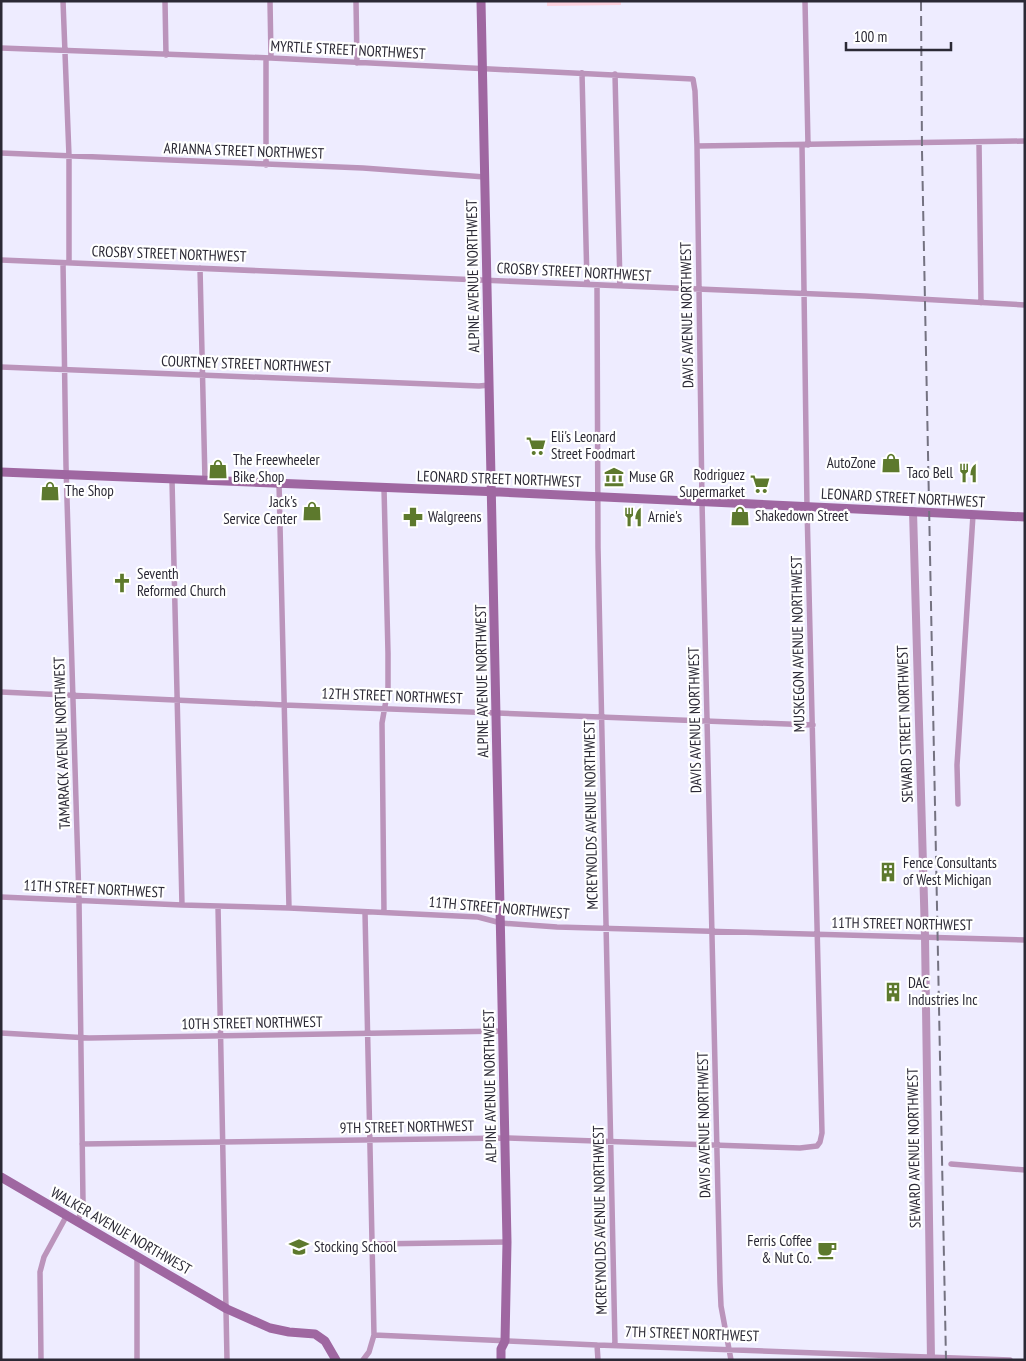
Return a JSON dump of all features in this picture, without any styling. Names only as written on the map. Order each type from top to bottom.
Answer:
[{"type":"main road","name":"ALPINE AVENUE NORTHWEST","points":[[481,1],[507,1242],[504,1341],[501,1349],[501,1360]]},
{"type":"main road","name":"LEONARD STREET NORTHWEST","points":[[1,472],[597,496],[1025,517]]},
{"type":"main road","name":"WALKER AVENUE NORTHWEST","points":[[1,1177],[227,1310]]},
{"type":"main road","points":[[227,1310],[270,1328],[315,1334],[325,1341],[336,1360]]},
{"type":"street","name":"TAMARACK AVENUE NORTHWEST","points":[[63,1],[69,156],[65,369],[79,901],[83,1202],[78,1222]]},
{"type":"street","points":[[165,1],[166,55]]},
{"type":"street","points":[[266,165],[270,1]]},
{"type":"street","points":[[356,1],[357,63]]},
{"type":"street","name":"MUSKEGON AVENUE NORTHWEST","points":[[805,1],[803,294],[822,1133],[820,1142]]},
{"type":"street","name":"MYRTLE STREET NORTHWEST","points":[[1,48],[582,72],[693,79]]},
{"type":"street","points":[[582,72],[587,284]]},
{"type":"street","points":[[615,74],[620,286]]},
{"type":"street","name":"DAVIS AVENUE NORTHWEST","points":[[693,79],[697,146],[702,502],[721,1306],[731,1360]]},
{"type":"street","points":[[697,146],[1025,141]]},
{"type":"street","points":[[979,142],[981,303]]},
{"type":"street","name":"ARIANNA STREET NORTHWEST","points":[[1,153],[363,168],[485,177]]},
{"type":"street","name":"CROSBY STREET NORTHWEST","points":[[1,260],[587,284],[1025,305]]},
{"type":"street","points":[[200,268],[205,481]]},
{"type":"street","name":"MCREYNOLDS AVENUE NORTHWEST","points":[[597,285],[597,496],[605,928],[616,1345]]},
{"type":"street","name":"COURTNEY STREET NORTHWEST","points":[[1,366],[490,385]]},
{"type":"street","points":[[172,480],[182,905]]},
{"type":"street","points":[[279,483],[289,908]]},
{"type":"street","points":[[384,488],[388,653],[388,689],[382,723],[384,912]]},
{"type":"street","name":"SEWARD STREET NORTHWEST","points":[[913,511],[925,936]]},
{"type":"street","points":[[958,804],[958,765],[973,515]]},
{"type":"street","name":"12TH STREET NORTHWEST","points":[[1,692],[813,725]]},
{"type":"street","name":"11TH STREET NORTHWEST","points":[[1,897],[384,912],[478,917],[501,923],[605,928],[1025,940]]},
{"type":"street","points":[[218,906],[227,1360]]},
{"type":"street","points":[[363,1360],[369,1352],[374,1335],[365,912]]},
{"type":"street","name":"SEWARD AVENUE NORTHWEST","points":[[925,936],[931,1358]]},
{"type":"street","name":"10TH STREET NORTHWEST","points":[[1,1033],[80,1038],[503,1031]]},
{"type":"street","name":"9TH STREET NORTHWEST","points":[[82,1144],[505,1138],[809,1148],[817,1146],[820,1142]]},
{"type":"street","points":[[951,1164],[1025,1170]]},
{"type":"street","points":[[41,1360],[40,1272],[44,1257],[66,1215]]},
{"type":"street","points":[[373,1244],[507,1242]]},
{"type":"street","points":[[137,1256],[137,1360]]},
{"type":"street","name":"7TH STREET NORTHWEST","points":[[374,1335],[729,1350],[845,1357],[1010,1360]]},
{"type":"street","points":[[598,1345],[598,1360]]},
{"type":"shaded area","points":[[547,1],[621,1],[621,5],[547,6]]},
{"type":"railway","points":[[921,1],[922,151],[946,1360]]},
{"type":"place","name":"Eli's Leonard Street Foodmart","points":[[536,446]]},
{"type":"place","name":"AutoZone","points":[[891,463]]},
{"type":"place","name":"The Freewheeler Bike Shop","points":[[218,469]]},
{"type":"place","name":"Taco Bell","points":[[968,473]]},
{"type":"place","name":"Muse GR","points":[[614,477]]},
{"type":"place","name":"Rodriguez Supermarket","points":[[760,484]]},
{"type":"place","name":"The Shop","points":[[50,491]]},
{"type":"place","name":"Jack's Service Center","points":[[312,511]]},
{"type":"place","name":"Shakedown Street","points":[[740,516]]},
{"type":"place","name":"Walgreens","points":[[413,517]]},
{"type":"place","name":"Arnie's","points":[[633,517]]},
{"type":"place","name":"Seventh Reformed Church","points":[[122,583]]},
{"type":"place","name":"Fence Consultants of West Michigan","points":[[888,872]]},
{"type":"place","name":"DAC Industries Inc","points":[[893,992]]},
{"type":"place","name":"Stocking School","points":[[299,1247]]},
{"type":"place","name":"Ferris Coffee & Nut Co.","points":[[827,1250]]}]
